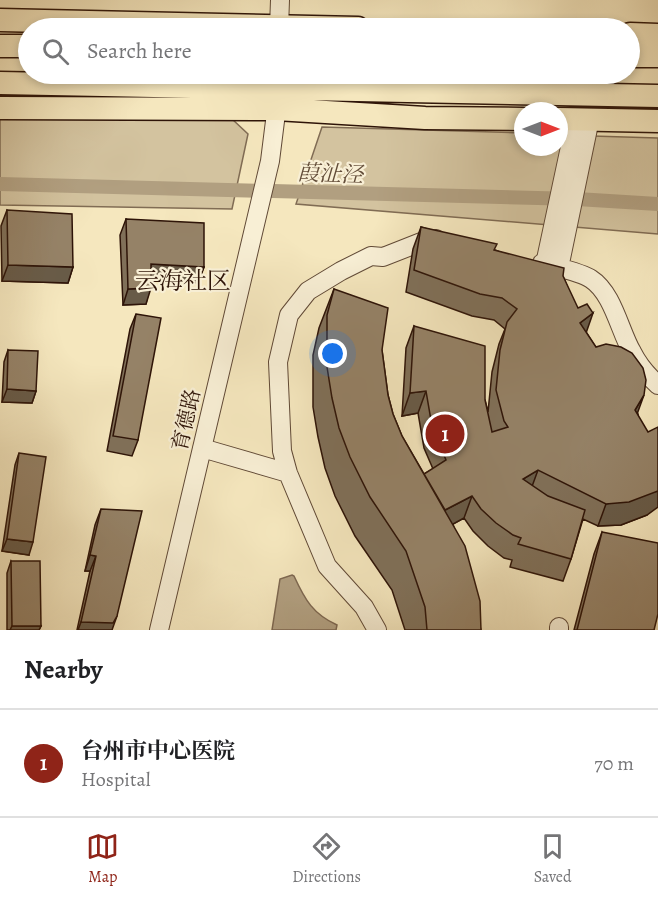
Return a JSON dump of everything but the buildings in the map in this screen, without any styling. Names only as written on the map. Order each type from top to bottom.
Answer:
[{"type":"main road","points":[[0,20],[18,21]]},
{"type":"main road","points":[[0,37],[18,25]]},
{"type":"main road","points":[[640,34],[658,34]]},
{"type":"main road","points":[[0,45],[18,46]]},
{"type":"main road","points":[[640,56],[658,57]]},
{"type":"main road","points":[[0,83],[18,84]]},
{"type":"main road","points":[[0,98],[25,84],[658,96]]},
{"type":"main road","points":[[0,108],[278,90],[425,118],[514,119]]},
{"type":"main road","points":[[559,94],[598,108],[651,121]]},
{"type":"main road","points":[[575,119],[651,121]]},
{"type":"street","points":[[279,18],[280,0]]},
{"type":"street","name":"育德路","points":[[159,630],[270,161],[278,90]]},
{"type":"street","points":[[575,119],[572,170],[560,228],[544,264],[592,279],[606,296],[622,326],[631,352],[658,385]]},
{"type":"street","points":[[376,630],[364,607],[327,567],[288,473],[282,451],[278,362],[289,315],[308,291],[341,270],[371,256],[383,257],[432,239],[454,242]]},
{"type":"street","points":[[202,448],[288,473]]},
{"type":"shaded area","points":[[0,117],[232,119],[248,134],[232,209],[0,205]]},
{"type":"shaded area","points":[[322,127],[514,133],[514,156],[568,156],[568,135],[658,138],[658,234],[296,204]]},
{"type":"shaded area","points":[[292,575],[316,611],[337,625],[336,630],[272,630],[280,579]]},
{"type":"waterway","name":"葭沚泾","points":[[0,184],[577,199],[658,204]]},
{"type":"place","name":"台州市中心医院","points":[[445,434]]},
{"type":"district","name":"云海社区","points":[[183,281]]}]
